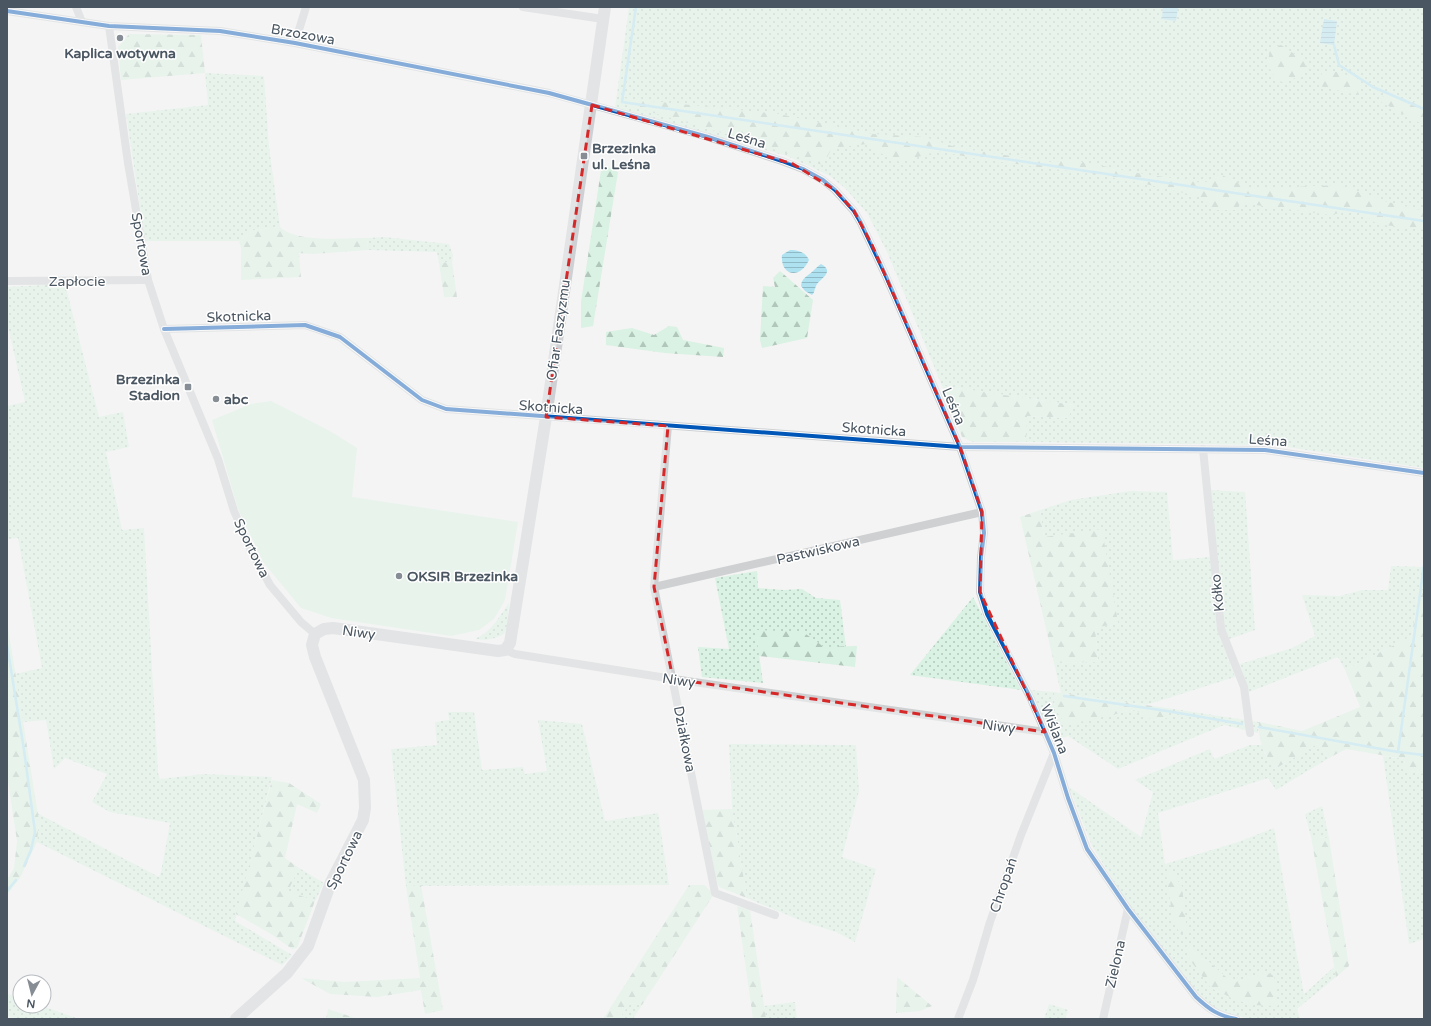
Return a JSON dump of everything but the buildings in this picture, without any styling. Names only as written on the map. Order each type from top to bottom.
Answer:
[{"type":"street","points":[[76,7],[82,22]]},
{"type":"street","points":[[295,43],[306,7]]},
{"type":"street","points":[[523,7],[604,13]]},
{"type":"street","name":"Brzozowa","points":[[7,11],[109,26],[220,31],[295,43],[549,93],[592,106]]},
{"type":"street","name":"Ofiar Faszyzmu","points":[[504,650],[510,643],[512,636],[515,606],[546,417],[592,106],[604,13]]},
{"type":"street","name":"Sportowa","points":[[109,26],[128,164],[148,280],[164,329],[218,459],[234,511],[250,548],[270,585],[301,622],[315,634],[312,645],[315,657],[364,780],[365,808],[363,820],[332,882],[308,946],[288,973],[236,1019]]},
{"type":"street","name":"Leśna","points":[[592,106],[708,138],[793,164],[823,180],[835,190],[854,212],[872,245],[960,447],[1265,450],[1424,473]]},
{"type":"street","name":"Zapłocie","points":[[7,281],[148,280]]},
{"type":"street","name":"Skotnicka","points":[[164,329],[305,325],[340,337],[422,400],[446,409],[960,447]]},
{"type":"street","name":"Działkowa","points":[[668,426],[654,587],[715,893],[775,915]]},
{"type":"street","name":"Wiślana","points":[[960,447],[982,512],[984,533],[981,557],[980,592],[987,614],[1031,699],[1054,753],[1068,798],[1087,849],[1128,909],[1196,997],[1209,1009],[1226,1017],[1236,1019]]},
{"type":"street","name":"Kółko","points":[[1203,449],[1221,629],[1244,687],[1250,733]]},
{"type":"street","name":"Pastwiskowa","points":[[654,587],[982,512]]},
{"type":"street","name":"Niwy","points":[[315,634],[324,629],[333,628],[498,651],[504,650],[515,654],[673,679],[1045,732]]},
{"type":"street","name":"Chropań","points":[[958,1019],[973,980],[990,922],[1021,835],[1054,753]]},
{"type":"street","name":"Zielona","points":[[1103,1019],[1128,909]]},
{"type":"highlighted area","points":[[592,105],[793,164],[835,190],[854,211],[872,245],[960,447],[982,512],[980,592],[1045,732],[673,679],[654,587],[668,426],[546,417]]},
{"type":"green space","points":[[629,7],[1424,7],[1424,468],[1274,445],[1026,442],[1026,416],[1068,418],[1074,405],[942,386],[888,254],[867,213],[845,188],[830,176],[787,156],[615,108]]},
{"type":"green space","points":[[129,34],[201,35],[205,73],[121,80],[118,47]]},
{"type":"green space","points":[[1281,45],[1308,63],[1301,76],[1281,83],[1271,71],[1269,60],[1270,48]]},
{"type":"green space","points":[[1322,71],[1339,72],[1361,81],[1357,95],[1320,86]]},
{"type":"green space","points":[[205,73],[264,76],[269,147],[280,227],[254,230],[239,241],[145,241],[126,114],[208,105]]},
{"type":"green space","points":[[1384,93],[1411,103],[1422,99],[1424,100],[1424,125],[1381,102]]},
{"type":"green space","points":[[622,98],[779,114],[873,134],[925,137],[958,148],[1051,162],[1072,160],[1138,173],[1203,183],[1222,175],[1250,189],[1339,185],[1388,202],[1424,211],[1424,230],[1377,224],[1356,209],[1331,215],[1241,203],[1236,210],[1216,210],[1197,196],[1137,182],[1093,174],[978,159],[938,151],[901,162],[890,159],[867,144],[832,148],[823,165],[726,134],[623,104]]},
{"type":"green space","points":[[602,164],[618,172],[593,326],[581,328],[581,302]]},
{"type":"green space","points":[[280,227],[287,232],[308,238],[367,238],[368,250],[313,254],[299,253],[301,277],[241,280],[241,248],[239,241],[254,230]]},
{"type":"green space","points":[[384,237],[449,244],[453,255],[452,262],[439,263],[437,252],[368,250],[367,238]]},
{"type":"green space","points":[[452,262],[457,297],[444,297],[439,263]]},
{"type":"green space","points":[[780,271],[813,300],[807,338],[762,348],[760,340],[763,286],[775,287],[773,278]]},
{"type":"green space","points":[[65,284],[99,417],[123,412],[129,447],[106,452],[122,530],[144,528],[158,773],[160,779],[204,774],[272,777],[235,921],[292,955],[282,965],[37,842],[39,821],[37,813],[159,877],[170,823],[110,812],[92,802],[107,774],[65,758],[54,769],[46,720],[23,722],[15,674],[42,668],[18,538],[7,539],[7,406],[25,402],[7,322],[7,287]]},
{"type":"green space","points":[[669,326],[677,327],[683,340],[724,348],[723,357],[665,353],[606,345],[606,332],[632,328],[654,335]]},
{"type":"green space","points":[[942,386],[1074,405],[1068,418],[1027,416],[1026,442],[972,442],[962,437]]},
{"type":"green space","points":[[271,401],[330,431],[357,448],[352,497],[518,522],[505,600],[494,619],[479,630],[451,636],[331,618],[301,608],[263,562],[238,509],[212,420],[251,404]]},
{"type":"green space","points":[[1211,490],[1245,492],[1255,630],[1229,639],[1223,626]]},
{"type":"green space","points":[[1130,491],[1167,492],[1173,560],[1210,557],[1217,629],[1235,677],[1146,705],[1061,693],[1054,663],[1098,662],[1095,628],[1117,623],[1044,537],[1040,510],[1071,500]]},
{"type":"green space","points":[[1040,510],[1044,537],[1102,529],[1118,623],[1095,628],[1098,662],[1054,663],[1020,517]]},
{"type":"green space","points":[[1391,566],[1424,567],[1424,590],[1418,591],[1412,636],[1345,670],[1338,657],[1249,692],[1240,664],[1292,648],[1315,636],[1302,595],[1340,596],[1362,590],[1388,590]]},
{"type":"green space","points":[[757,571],[758,588],[783,590],[802,589],[816,598],[840,600],[846,647],[823,647],[803,632],[757,639],[763,683],[702,677],[698,647],[729,649],[715,578]]},
{"type":"green space","points":[[1418,590],[1424,590],[1424,774],[1406,770],[1404,759],[1346,749],[1329,758],[1317,744],[1275,769],[1265,753],[1259,735],[1259,722],[1302,731],[1360,707],[1345,670],[1412,636]]},
{"type":"green space","points":[[973,597],[1021,690],[910,675]]},
{"type":"green space","points":[[509,603],[507,627],[504,634],[490,639],[475,639],[490,628]]},
{"type":"green space","points":[[7,621],[39,821],[37,842],[20,878],[7,895],[7,880],[14,868],[17,841],[7,775]]},
{"type":"green space","points":[[757,630],[803,632],[824,647],[857,646],[855,667],[759,656]]},
{"type":"green space","points":[[1030,690],[1054,692],[1055,709],[1066,724],[1134,710],[1153,720],[1167,718],[1167,708],[1259,722],[1258,733],[1224,725],[1118,769],[1068,736],[1053,742]]},
{"type":"green space","points":[[1054,692],[1167,708],[1167,718],[1153,720],[1134,710],[1066,725],[1055,709]]},
{"type":"green space","points":[[448,712],[474,712],[482,770],[523,767],[525,774],[547,771],[538,720],[582,724],[605,821],[658,813],[669,885],[406,886],[391,749],[437,745],[435,722],[449,720]]},
{"type":"green space","points":[[729,744],[856,745],[859,791],[842,857],[876,869],[855,942],[836,932],[804,922],[747,898],[732,809]]},
{"type":"green space","points":[[1317,744],[1329,758],[1276,790],[1268,778],[1158,813],[1165,864],[1238,842],[1274,828],[1304,994],[1334,967],[1336,977],[1297,1009],[1300,1019],[1250,1019],[1228,1014],[1210,1007],[1196,991],[1129,905],[1092,846],[1069,787],[1141,837],[1153,792],[1135,780],[1210,749],[1214,759],[1250,745],[1262,745],[1265,754],[1275,769]],"holes":[[[1189,946],[1200,959],[1208,961],[1226,978],[1237,982],[1261,973],[1252,1005],[1211,988]]]},
{"type":"green space","points":[[1383,756],[1404,759],[1406,770],[1424,774],[1424,939],[1409,944]]},
{"type":"green space","points":[[272,780],[289,783],[321,804],[317,813],[297,804],[285,858],[299,868],[288,891],[315,901],[297,948],[292,949],[271,934],[236,914]]},
{"type":"green space","points":[[1322,806],[1329,838],[1311,837],[1305,814]]},
{"type":"green space","points":[[732,809],[747,898],[719,887],[716,879],[702,810]]},
{"type":"green space","points":[[1311,837],[1329,838],[1349,966],[1336,977]]},
{"type":"green space","points":[[299,868],[324,883],[315,901],[287,891]]},
{"type":"green space","points":[[1170,871],[1182,886],[1187,932],[1180,934],[1173,919],[1166,873]]},
{"type":"green space","points":[[421,885],[443,1010],[425,1014],[421,990],[377,997],[330,994],[301,978],[344,982],[420,978],[406,886]]},
{"type":"green space","points":[[689,885],[704,885],[714,894],[642,1005],[630,1003],[619,1019],[603,1019]]},
{"type":"green space","points":[[737,906],[750,910],[766,1019],[753,1019]]},
{"type":"green space","points":[[1189,946],[1200,959],[1208,961],[1226,977],[1237,982],[1261,973],[1274,975],[1278,1006],[1252,1005],[1211,988],[1190,960],[1185,947]]},
{"type":"green space","points":[[897,977],[932,1006],[920,1011],[896,1013]]},
{"type":"green space","points":[[7,994],[12,996],[12,1014],[52,1014],[52,1010],[79,1019],[15,1019],[7,1016]]},
{"type":"green space","points":[[795,1002],[797,1019],[766,1019],[764,1006]]},
{"type":"green space","points":[[630,1003],[642,1005],[633,1019],[619,1019]]},
{"type":"green space","points":[[1049,1004],[1068,1010],[1065,1019],[1044,1019]]},
{"type":"green space","points":[[328,1009],[358,1019],[326,1019]]},
{"type":"water","points":[[1163,7],[1178,7],[1176,21],[1162,19]]},
{"type":"water","points":[[1324,19],[1337,21],[1334,45],[1320,43]]},
{"type":"water","points":[[790,250],[802,252],[809,260],[801,271],[796,273],[787,271],[782,262],[782,255]]},
{"type":"water","points":[[821,264],[827,270],[827,273],[815,287],[812,295],[805,291],[801,286],[802,281]]},
{"type":"waterway","points":[[636,7],[622,102],[1424,221]]},
{"type":"waterway","points":[[1334,45],[1339,65],[1373,87],[1424,109]]},
{"type":"waterway","points":[[1398,752],[1424,565]]},
{"type":"waterway","points":[[7,645],[24,750],[35,832],[31,850],[24,866]]},
{"type":"waterway","points":[[1064,696],[1242,724]]},
{"type":"waterway","points":[[1259,727],[1398,752],[1424,755]]},
{"type":"waterway","points":[[7,891],[16,880]]},
{"type":"cycle path","points":[[7,11],[109,26],[220,31],[295,43],[549,93],[708,137],[803,169],[823,180],[835,190],[854,211],[861,223],[885,274],[960,447],[1265,450],[1424,473]]},
{"type":"cycle path","points":[[164,329],[305,325],[340,337],[422,400],[446,409],[960,447],[982,512],[984,533],[981,557],[980,592],[987,614],[1031,699],[1054,753],[1068,798],[1087,849],[1128,909],[1196,997],[1214,1011],[1224,1016],[1236,1019]]},
{"type":"place","name":"Kaplica wotywna","points":[[120,38]]},
{"type":"place","name":"Brzezinka ul. Leśna","points":[[584,156]]},
{"type":"place","name":"Brzezinka Stadion","points":[[188,387]]},
{"type":"place","name":"abc","points":[[216,399]]},
{"type":"place","name":"OKSIR Brzezinka","points":[[399,576]]}]
